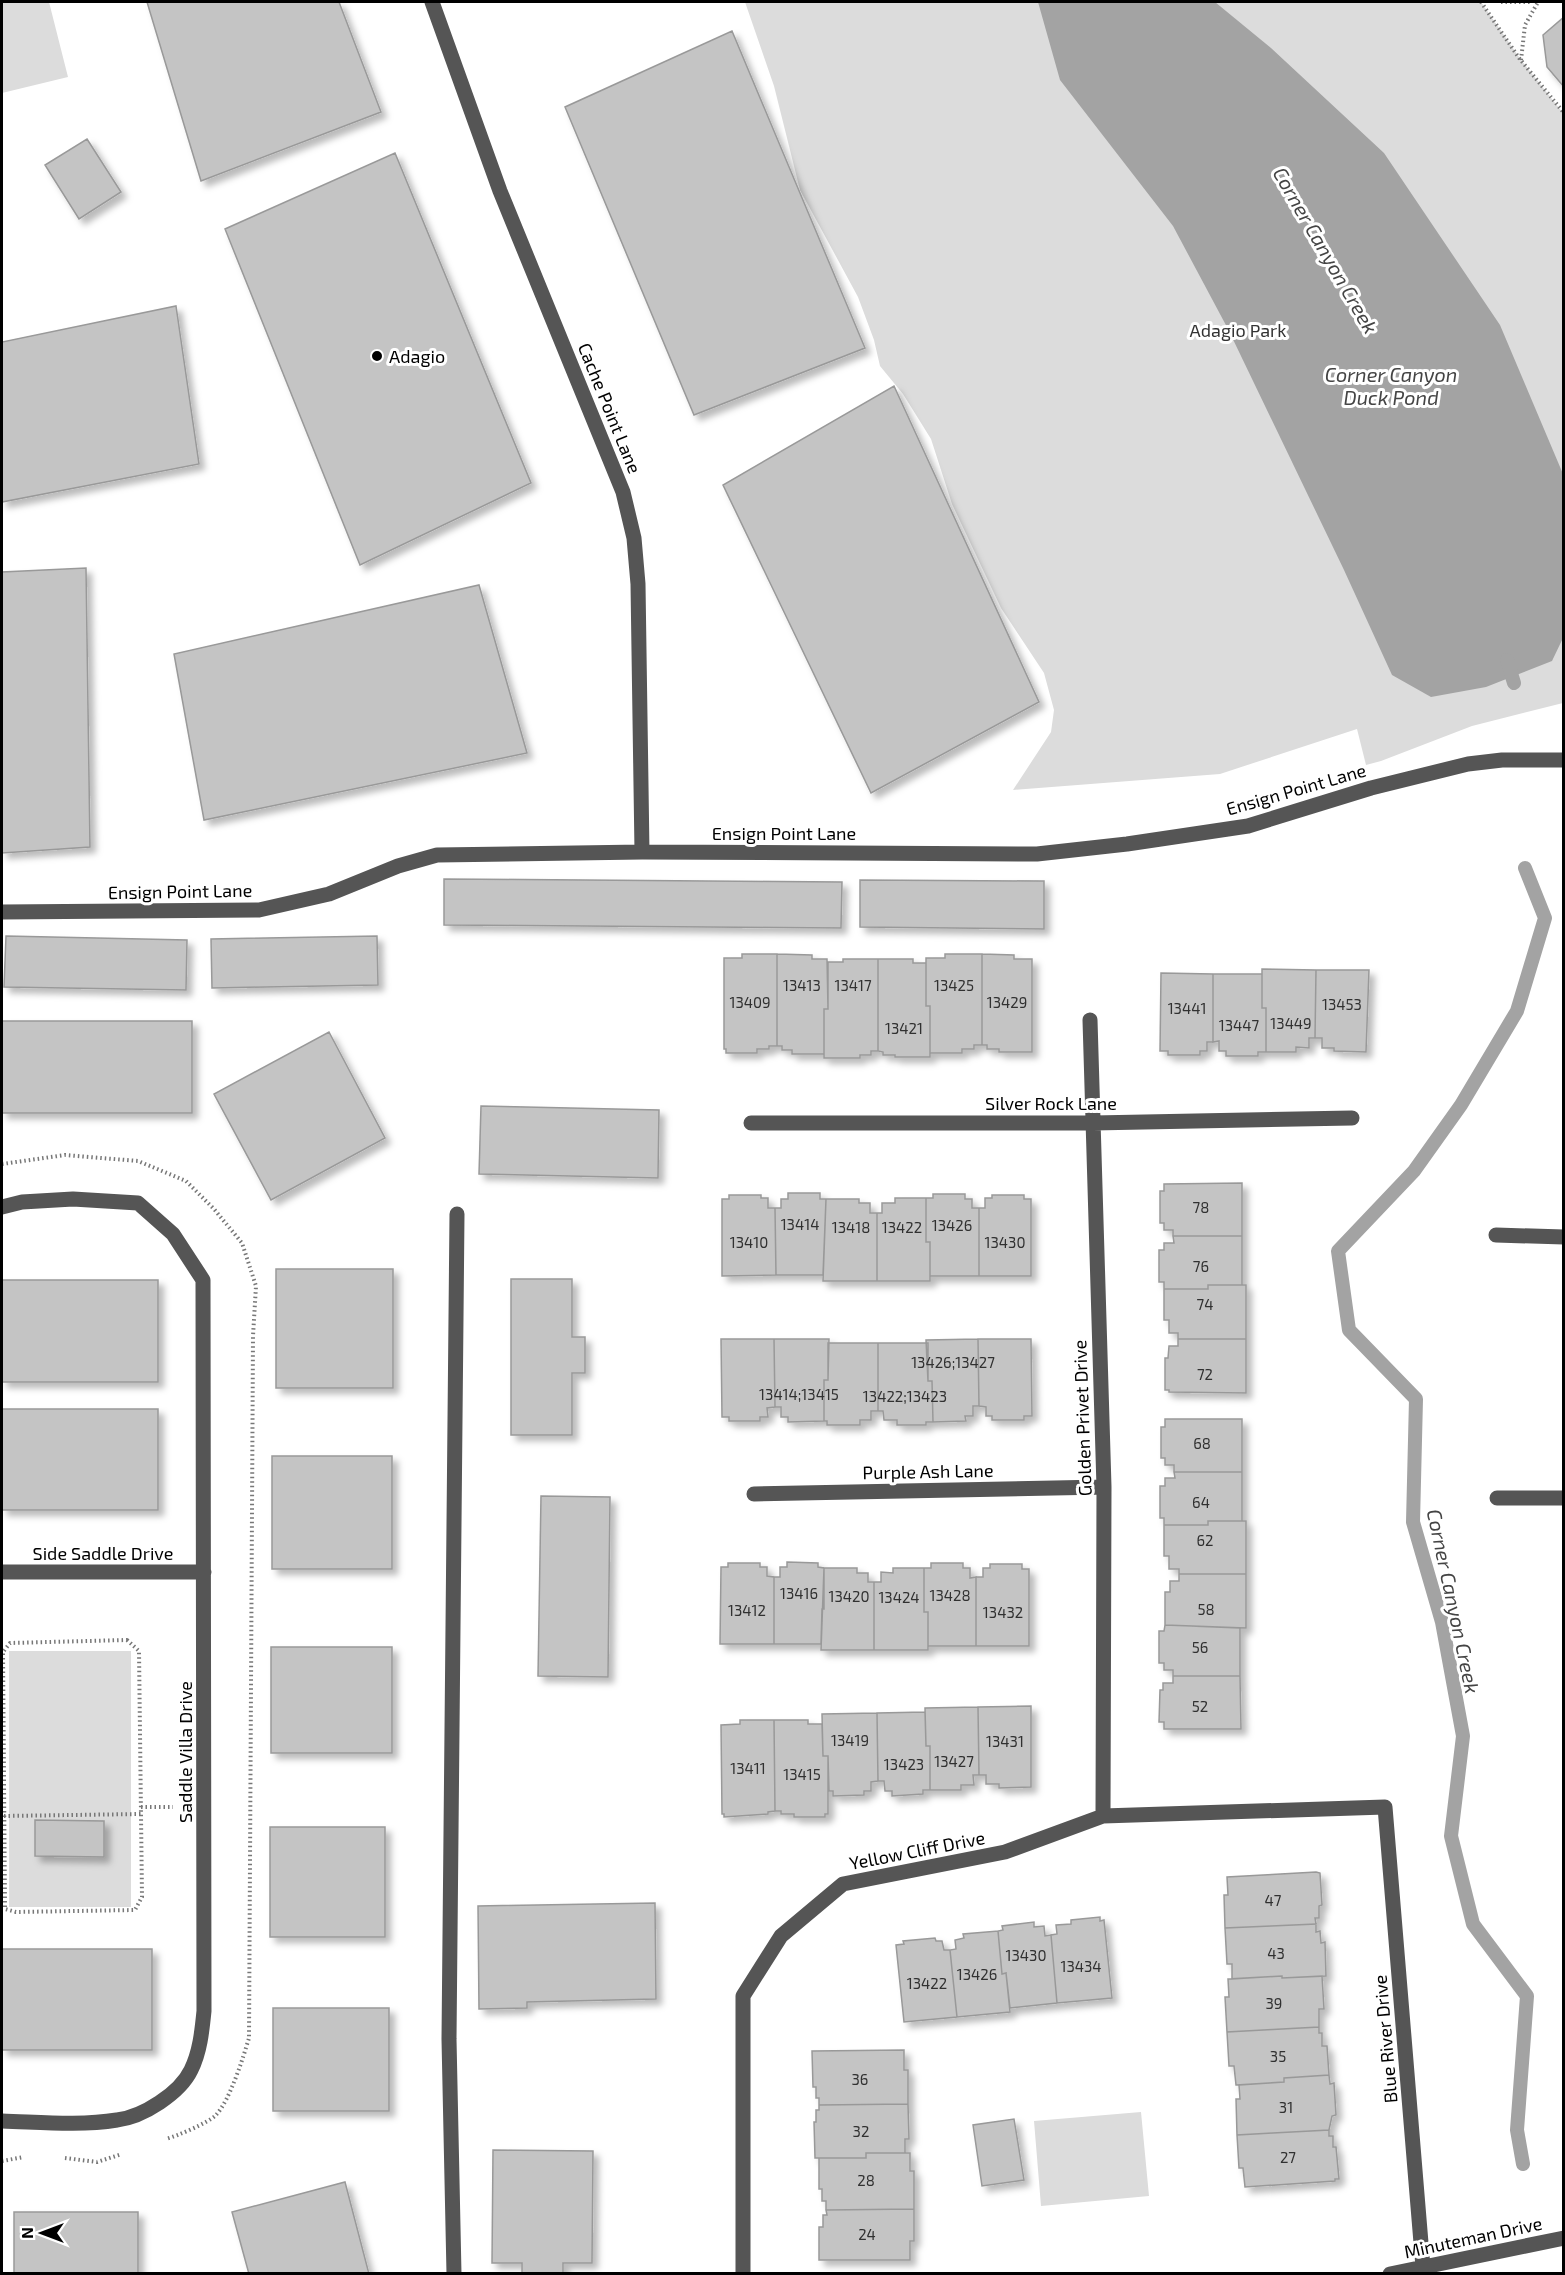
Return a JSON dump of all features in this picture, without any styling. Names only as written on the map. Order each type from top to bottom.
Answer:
[{"type":"street","name":"Cache Point Lane","points":[[432,2],[500,191],[623,492],[634,538],[638,584],[642,852]]},
{"type":"street","name":"Ensign Point Lane","points":[[2,912],[259,910],[329,894],[398,866],[437,855],[642,852],[1037,854],[1127,844],[1248,826],[1371,788],[1468,764],[1502,760],[1563,760]]},
{"type":"street","name":"Golden Privet Drive","points":[[1090,1020],[1104,1487],[1103,1816]]},
{"type":"street","name":"Silver Rock Lane","points":[[751,1124],[1093,1123],[1352,1118]]},
{"type":"street","name":"Saddle Villa Drive","points":[[2,1207],[22,1202],[73,1199],[138,1203],[173,1234],[203,1280],[204,1572],[204,2011],[201,2042],[191,2070],[174,2092],[149,2109],[119,2120],[2,2121]]},
{"type":"street","points":[[454,2274],[449,2039],[457,1214]]},
{"type":"street","points":[[1496,1236],[1563,1237]]},
{"type":"street","name":"Purple Ash Lane","points":[[754,1494],[1104,1487]]},
{"type":"street","points":[[1497,1498],[1563,1498]]},
{"type":"street","name":"Side Saddle Drive","points":[[2,1572],[204,1572]]},
{"type":"street","name":"Yellow Cliff Drive","points":[[743,2274],[743,1996],[781,1936],[843,1884],[1005,1852],[1103,1816],[1385,1807]]},
{"type":"street","name":"Blue River Drive","points":[[1385,1807],[1423,2267]]},
{"type":"street","name":"Minuteman Drive","points":[[1390,2274],[1563,2238]]},
{"type":"path","points":[[1481,2],[1521,60],[1563,113]]},
{"type":"path","points":[[1502,2],[1532,2]]},
{"type":"path","points":[[1521,60],[1525,25],[1538,2]]},
{"type":"path","points":[[127,1640],[139,1651],[142,1897],[135,1911],[16,1912],[5,1909],[3,1800],[3,1652],[10,1643],[127,1640]]},
{"type":"path","points":[[141,1807],[183,1807]]},
{"type":"path","points":[[4,1816],[142,1815]]},
{"type":"green space","points":[[2,2],[49,2],[68,77],[2,93]]},
{"type":"green space","name":"Adagio Park","points":[[745,2],[1481,2],[1521,60],[1563,113],[1563,703],[1472,726],[1366,765],[1357,729],[1220,774],[1013,790],[1051,732],[1054,710],[1044,673],[1001,608],[952,504],[931,439],[903,394],[880,366],[874,340],[858,297],[800,190],[774,86]]},
{"type":"green space","points":[[9,1651],[131,1651],[131,1907],[9,1907]]},
{"type":"green space","points":[[1141,2112],[1149,2196],[1041,2206],[1034,2121]]},
{"type":"water","name":"Corner Canyon Duck Pond","points":[[1038,2],[1215,2],[1271,48],[1384,153],[1500,325],[1563,474],[1563,638],[1552,661],[1486,687],[1431,697],[1392,675],[1228,329],[1173,226],[1060,80]]},
{"type":"building","points":[[147,2],[339,2],[381,112],[201,181]]},
{"type":"building","points":[[1564,17],[1564,87],[1547,67],[1543,35]]},
{"type":"building","points":[[732,31],[865,348],[694,415],[565,107]]},
{"type":"building","points":[[87,139],[121,192],[79,219],[45,165]]},
{"type":"building","name":"Adagio","points":[[395,153],[531,483],[360,565],[225,229]]},
{"type":"building","points":[[176,306],[199,464],[2,502],[2,342]]},
{"type":"building","points":[[894,386],[1039,702],[871,793],[723,485]]},
{"type":"building","points":[[86,568],[90,847],[2,853],[2,572]]},
{"type":"building","points":[[479,585],[527,753],[204,820],[174,654]]},
{"type":"building","points":[[444,879],[842,882],[841,928],[444,925]]},
{"type":"building","points":[[860,880],[1044,881],[1044,929],[860,927]]},
{"type":"building","points":[[6,936],[187,940],[186,990],[4,987]]},
{"type":"building","points":[[377,936],[378,985],[212,988],[211,939]]},
{"type":"building","points":[[742,954],[777,954],[777,1046],[757,1049],[757,1053],[726,1053],[724,1049],[724,958],[742,958]]},
{"type":"building","points":[[777,954],[812,955],[812,959],[827,959],[828,1009],[824,1009],[824,1054],[792,1054],[792,1050],[782,1050],[782,1046],[777,1046]]},
{"type":"building","points":[[945,954],[982,954],[982,1045],[974,1045],[974,1049],[962,1049],[962,1053],[930,1053],[930,1006],[926,1006],[926,958],[945,958]]},
{"type":"building","points":[[982,954],[1014,955],[1014,959],[1032,959],[1032,1052],[999,1052],[999,1049],[987,1049],[987,1045],[982,1045]]},
{"type":"building","points":[[843,959],[878,959],[878,1051],[871,1051],[871,1055],[860,1055],[860,1058],[824,1058],[824,1009],[828,1009],[828,962],[843,962]]},
{"type":"building","points":[[878,959],[913,959],[913,963],[926,963],[926,1006],[930,1006],[930,1057],[895,1057],[895,1055],[883,1055],[883,1052],[878,1051]]},
{"type":"building","points":[[1262,969],[1316,970],[1315,1038],[1309,1038],[1309,1048],[1296,1047],[1296,1052],[1266,1052],[1266,1008],[1262,1008]]},
{"type":"building","points":[[1316,970],[1369,970],[1366,1052],[1334,1051],[1334,1048],[1322,1048],[1322,1038],[1315,1038]]},
{"type":"building","points":[[1161,973],[1213,974],[1213,1042],[1207,1042],[1207,1051],[1200,1051],[1200,1055],[1168,1055],[1168,1051],[1160,1051]]},
{"type":"building","points":[[1213,974],[1262,974],[1262,1008],[1266,1008],[1266,1052],[1258,1052],[1258,1056],[1226,1056],[1226,1051],[1219,1051],[1219,1041],[1213,1042]]},
{"type":"building","points":[[2,1021],[192,1021],[192,1113],[2,1113]]},
{"type":"building","points":[[329,1032],[385,1138],[271,1200],[214,1094]]},
{"type":"building","points":[[481,1106],[659,1110],[658,1178],[479,1174]]},
{"type":"building","points":[[1242,1183],[1242,1236],[1173,1236],[1173,1230],[1164,1230],[1164,1223],[1160,1223],[1160,1191],[1164,1191],[1164,1184]]},
{"type":"building","points":[[788,1193],[820,1193],[820,1199],[826,1199],[823,1275],[776,1275],[775,1208],[781,1208],[781,1199],[788,1199]]},
{"type":"building","points":[[933,1194],[965,1194],[965,1199],[972,1199],[972,1208],[979,1208],[979,1276],[930,1276],[930,1242],[926,1242],[926,1198],[933,1198]]},
{"type":"building","points":[[729,1195],[761,1195],[761,1198],[768,1198],[768,1208],[775,1208],[776,1275],[722,1276],[722,1199],[729,1199]]},
{"type":"building","points":[[992,1195],[1024,1195],[1024,1199],[1031,1199],[1031,1276],[979,1276],[979,1208],[985,1208],[985,1198],[992,1198]]},
{"type":"building","points":[[895,1198],[926,1198],[926,1242],[930,1242],[930,1281],[877,1281],[877,1213],[882,1213],[882,1203],[895,1203]]},
{"type":"building","points":[[826,1199],[859,1199],[859,1203],[870,1203],[870,1213],[877,1213],[877,1281],[823,1281]]},
{"type":"building","points":[[1173,1236],[1242,1236],[1242,1285],[1208,1285],[1208,1289],[1164,1289],[1164,1282],[1159,1282],[1159,1250],[1164,1250],[1164,1243],[1174,1243]]},
{"type":"building","points":[[276,1269],[393,1269],[393,1388],[276,1388]]},
{"type":"building","points":[[511,1279],[572,1279],[572,1337],[585,1337],[585,1373],[572,1373],[572,1435],[511,1435]]},
{"type":"building","points":[[2,1280],[158,1280],[158,1382],[2,1382]]},
{"type":"building","points":[[1208,1285],[1246,1285],[1246,1339],[1178,1339],[1178,1333],[1169,1333],[1169,1320],[1164,1320],[1164,1289],[1208,1289]]},
{"type":"building","points":[[721,1339],[774,1339],[775,1407],[767,1408],[768,1417],[760,1417],[760,1421],[729,1421],[729,1417],[722,1417]]},
{"type":"building","points":[[774,1339],[829,1339],[828,1380],[824,1380],[824,1421],[788,1422],[788,1417],[781,1417],[781,1407],[775,1407]]},
{"type":"building","points":[[978,1339],[1031,1339],[1032,1416],[1024,1416],[1024,1420],[992,1420],[992,1416],[986,1416],[986,1407],[979,1406]]},
{"type":"building","points":[[978,1339],[979,1406],[973,1406],[973,1416],[965,1416],[966,1421],[933,1422],[932,1381],[928,1381],[926,1340]]},
{"type":"building","points":[[1178,1339],[1246,1339],[1246,1393],[1169,1392],[1165,1390],[1165,1358],[1168,1358],[1169,1346],[1178,1346]]},
{"type":"building","points":[[828,1343],[878,1343],[878,1411],[871,1411],[871,1420],[860,1420],[860,1425],[827,1425],[827,1421],[824,1421],[824,1380],[828,1380]]},
{"type":"building","points":[[878,1343],[928,1343],[928,1381],[932,1381],[933,1422],[926,1422],[926,1425],[897,1425],[897,1420],[884,1420],[883,1411],[878,1411]]},
{"type":"building","points":[[2,1409],[158,1409],[158,1510],[2,1510]]},
{"type":"building","points":[[1165,1419],[1242,1419],[1242,1472],[1174,1472],[1174,1465],[1165,1465],[1165,1458],[1161,1458],[1161,1427],[1165,1427]]},
{"type":"building","points":[[272,1456],[392,1456],[392,1569],[272,1569]]},
{"type":"building","points":[[1174,1472],[1242,1472],[1242,1521],[1208,1521],[1208,1525],[1164,1525],[1164,1518],[1160,1518],[1160,1486],[1165,1486],[1165,1478],[1175,1478]]},
{"type":"building","points":[[541,1496],[610,1497],[608,1677],[538,1676]]},
{"type":"building","points":[[1208,1521],[1246,1521],[1246,1574],[1179,1574],[1179,1569],[1169,1569],[1169,1556],[1164,1556],[1164,1525],[1208,1525]]},
{"type":"building","points":[[787,1562],[818,1563],[818,1567],[824,1568],[821,1644],[774,1644],[774,1577],[780,1577],[780,1567],[787,1567]]},
{"type":"building","points":[[728,1563],[760,1563],[760,1567],[767,1567],[767,1576],[774,1577],[774,1644],[720,1644],[721,1567],[728,1567]]},
{"type":"building","points":[[931,1563],[963,1563],[963,1568],[970,1568],[970,1578],[976,1577],[976,1646],[928,1646],[928,1612],[924,1612],[924,1568],[931,1568]]},
{"type":"building","points":[[990,1564],[1022,1564],[1022,1569],[1029,1569],[1029,1646],[976,1646],[976,1577],[983,1577],[983,1568],[990,1568]]},
{"type":"building","points":[[824,1568],[857,1568],[857,1573],[868,1573],[868,1582],[874,1582],[874,1650],[821,1650]]},
{"type":"building","points":[[893,1568],[924,1568],[924,1612],[928,1612],[928,1650],[874,1650],[874,1582],[881,1582],[881,1572],[893,1573]]},
{"type":"building","points":[[1179,1574],[1246,1574],[1246,1628],[1165,1625],[1165,1592],[1170,1592],[1170,1581],[1179,1581]]},
{"type":"building","points":[[1165,1625],[1240,1628],[1240,1676],[1173,1676],[1173,1670],[1164,1670],[1164,1663],[1159,1663],[1159,1631],[1164,1631]]},
{"type":"building","points":[[271,1647],[392,1647],[392,1753],[271,1753]]},
{"type":"building","points":[[1173,1676],[1240,1676],[1241,1729],[1164,1729],[1164,1722],[1159,1722],[1160,1690],[1163,1690],[1163,1683],[1173,1683]]},
{"type":"building","points":[[1031,1706],[1031,1787],[999,1788],[999,1784],[986,1784],[986,1775],[979,1775],[978,1707]]},
{"type":"building","points":[[978,1707],[979,1775],[973,1775],[974,1785],[961,1785],[961,1790],[930,1790],[930,1746],[926,1746],[925,1708]]},
{"type":"building","points":[[925,1712],[926,1746],[930,1746],[930,1790],[923,1790],[923,1794],[892,1796],[892,1791],[885,1791],[884,1781],[878,1781],[877,1713]]},
{"type":"building","points":[[877,1713],[878,1781],[871,1782],[871,1791],[864,1791],[864,1795],[833,1796],[833,1791],[829,1791],[828,1756],[823,1756],[822,1714]]},
{"type":"building","points":[[740,1720],[774,1720],[775,1811],[768,1812],[768,1814],[724,1817],[722,1814],[721,1725],[740,1724]]},
{"type":"building","points":[[774,1720],[808,1720],[808,1724],[822,1724],[823,1756],[828,1756],[828,1814],[825,1814],[825,1817],[794,1817],[794,1814],[781,1814],[781,1811],[775,1811]]},
{"type":"building","points":[[35,1820],[104,1821],[104,1857],[35,1856]]},
{"type":"building","points":[[270,1827],[385,1827],[385,1937],[270,1937]]},
{"type":"building","points":[[1320,1873],[1322,1905],[1319,1906],[1319,1918],[1315,1918],[1316,1924],[1225,1928],[1224,1895],[1228,1895],[1227,1877]]},
{"type":"building","points":[[655,1903],[656,1999],[527,2002],[527,2008],[479,2009],[478,1906]]},
{"type":"building","points":[[1100,1917],[1100,1921],[1104,1920],[1112,1998],[1057,2003],[1051,1935],[1057,1934],[1056,1925],[1071,1924],[1071,1920]]},
{"type":"building","points":[[1034,1922],[1034,1927],[1044,1926],[1045,1936],[1051,1935],[1057,2003],[1010,2008],[1006,1973],[1002,1974],[998,1931],[1003,1930],[1002,1926]]},
{"type":"building","points":[[1316,1924],[1316,1932],[1320,1931],[1321,1943],[1325,1942],[1326,1976],[1232,1979],[1232,1964],[1227,1964],[1225,1928]]},
{"type":"building","points":[[998,1931],[1002,1974],[1006,1973],[1010,2012],[957,2017],[950,1950],[956,1949],[955,1940],[964,1938],[963,1934]]},
{"type":"building","points":[[935,1938],[936,1941],[942,1941],[944,1950],[950,1950],[957,2017],[904,2022],[896,1945],[904,1944],[903,1941]]},
{"type":"building","points":[[2,1949],[152,1949],[152,2050],[2,2050]]},
{"type":"building","points":[[1282,1976],[1282,1978],[1322,1976],[1324,2009],[1319,2009],[1319,2027],[1227,2032],[1225,1997],[1229,1997],[1228,1979]]},
{"type":"building","points":[[273,2008],[389,2008],[389,2111],[273,2111]]},
{"type":"building","points":[[1319,2027],[1319,2033],[1322,2033],[1322,2046],[1327,2046],[1329,2075],[1284,2078],[1284,2082],[1236,2085],[1234,2066],[1229,2066],[1227,2032]]},
{"type":"building","points":[[904,2050],[904,2070],[908,2070],[908,2104],[819,2105],[819,2098],[816,2098],[816,2087],[813,2087],[812,2051]]},
{"type":"building","points":[[1329,2075],[1330,2084],[1334,2083],[1336,2115],[1332,2116],[1329,2130],[1237,2135],[1236,2099],[1240,2099],[1239,2085],[1284,2082],[1284,2078]]},
{"type":"building","points":[[908,2104],[909,2139],[905,2139],[905,2153],[866,2153],[866,2158],[815,2158],[814,2122],[816,2122],[816,2110],[819,2110],[819,2105]]},
{"type":"building","points":[[1014,2119],[1024,2180],[982,2186],[973,2125]]},
{"type":"building","points":[[1329,2130],[1329,2136],[1333,2136],[1333,2147],[1336,2147],[1339,2179],[1245,2187],[1243,2168],[1239,2168],[1237,2135]]},
{"type":"building","points":[[493,2150],[593,2151],[592,2263],[563,2263],[563,2274],[522,2274],[522,2263],[492,2263]]},
{"type":"building","points":[[866,2153],[910,2153],[910,2171],[914,2171],[914,2209],[826,2210],[826,2201],[822,2201],[822,2189],[819,2189],[819,2158],[866,2158]]},
{"type":"building","points":[[345,2182],[369,2274],[249,2274],[232,2212]]},
{"type":"building","points":[[914,2209],[914,2241],[910,2241],[910,2260],[819,2260],[819,2227],[823,2227],[823,2215],[827,2215],[826,2210]]},
{"type":"building","points":[[14,2212],[138,2212],[138,2274],[14,2274]]},
{"type":"waterway","name":"Corner Canyon Creek","points":[[1507,660],[1514,683]]},
{"type":"waterway","name":"Corner Canyon Creek","points":[[1523,2164],[1517,2130],[1527,1996],[1473,1924],[1451,1836],[1463,1736],[1442,1622],[1413,1522],[1416,1399],[1349,1330],[1338,1251],[1414,1171],[1461,1105],[1517,1011],[1545,918],[1525,868]]},
{"type":"place","name":"Adagio","points":[[377,356]]}]
